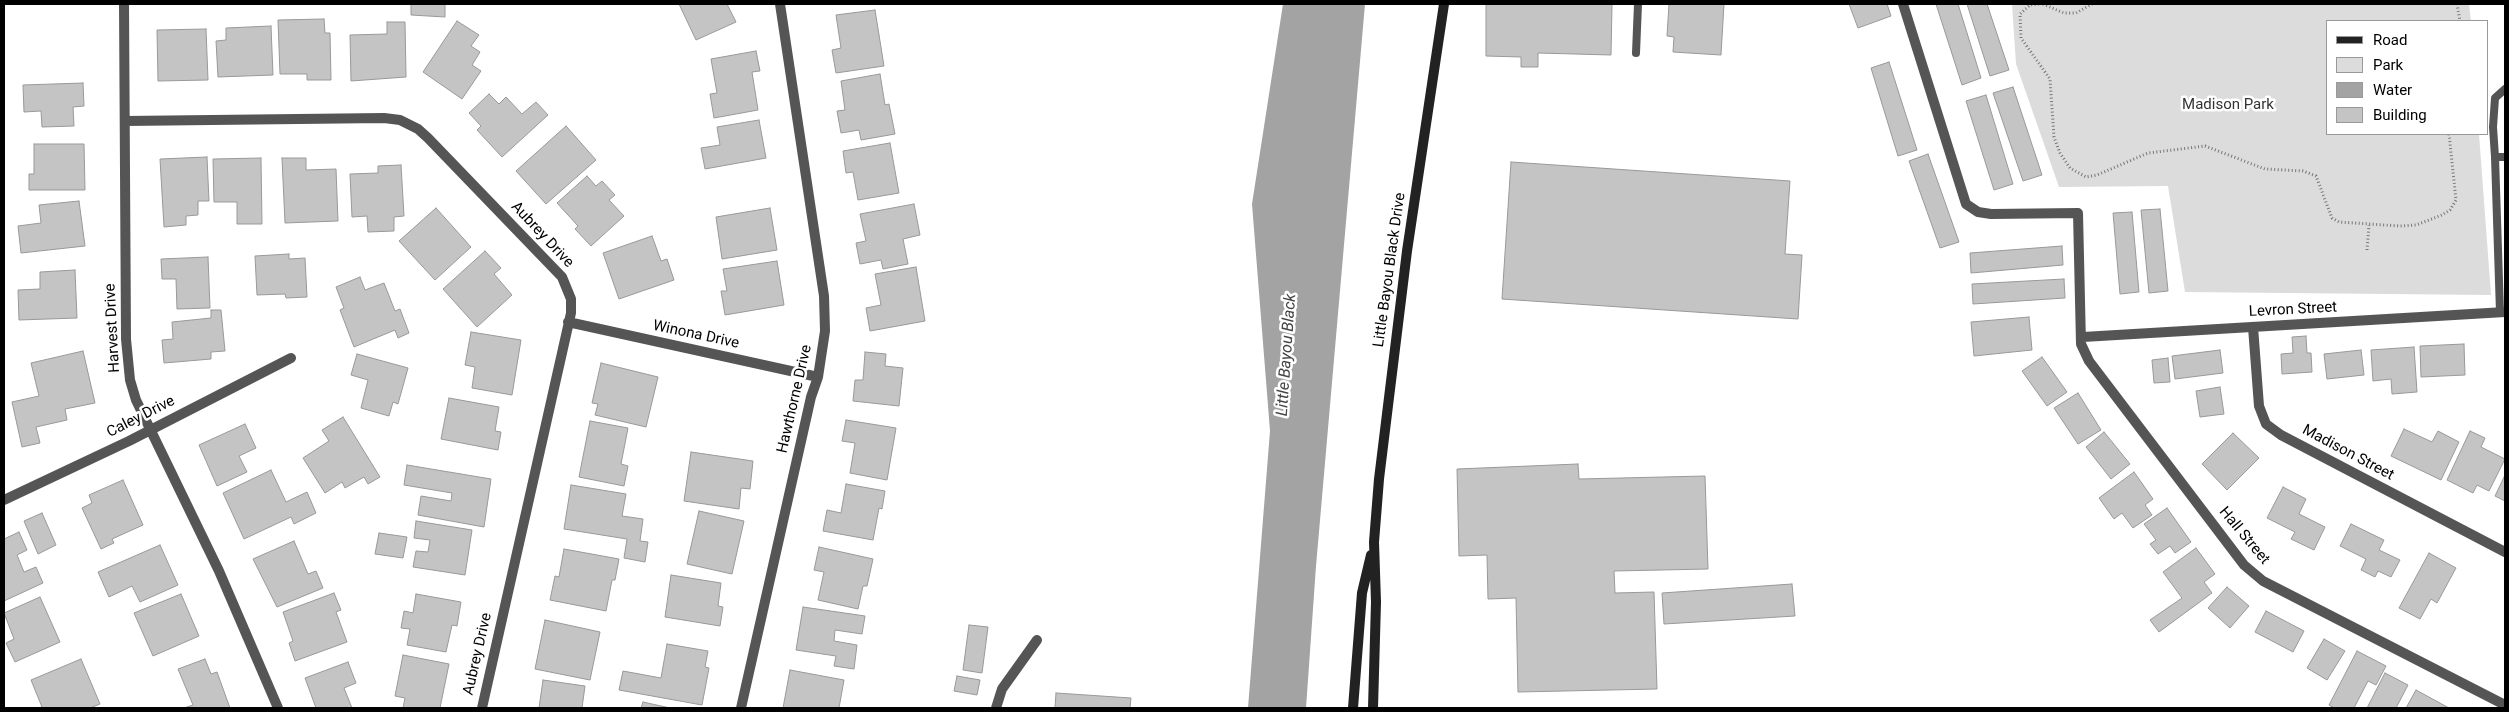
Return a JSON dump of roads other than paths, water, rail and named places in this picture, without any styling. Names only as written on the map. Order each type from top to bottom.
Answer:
[{"type":"main road","name":"Little Bayou Black Drive","points":[[1373,708],[1376,602],[1374,542],[1379,479],[1407,251],[1444,4]]},
{"type":"main road","name":"Little Bayou Black Drive","points":[[1353,708],[1362,593],[1374,542]]},
{"type":"street","name":"Harvest Drive","points":[[124,4],[127,360],[136,400],[219,571],[278,708]]},
{"type":"street","name":"Hawthorne Drive","points":[[741,708],[807,415],[818,377],[825,331],[824,296],[780,4]]},
{"type":"street","name":"Hall Street","points":[[1903,4],[1966,204],[1978,212],[1991,214],[2078,213],[2083,337],[2081,344],[2089,361],[2244,565],[2263,581],[2505,705]]},
{"type":"street","name":"Aubrey Drive","points":[[125,120],[384,118],[400,120],[418,129],[428,138],[562,277],[571,300],[568,322],[482,708]]},
{"type":"street","name":"Levron Street","points":[[2083,337],[2503,312]]},
{"type":"street","name":"Winona Drive","points":[[568,322],[818,377]]},
{"type":"street","name":"Madison Street","points":[[2253,327],[2259,406],[2266,424],[2281,435],[2505,552]]},
{"type":"street","name":"Caley Drive","points":[[4,500],[151,430],[291,358]]},
{"type":"street","points":[[996,708],[1002,689],[1037,640]]},
{"type":"lane","points":[[1636,53],[1638,4]]},
{"type":"lane","points":[[2503,312],[2495,157],[2495,98],[2505,89]]},
{"type":"lane","points":[[2495,157],[2505,156]]},
{"type":"water","name":"Little Bayou Black","points":[[1283,4],[1365,4],[1316,566],[1306,708],[1248,708],[1270,431],[1252,204]]},
{"type":"park label","name":"Madison Park","points":[[2228,105]]}]
